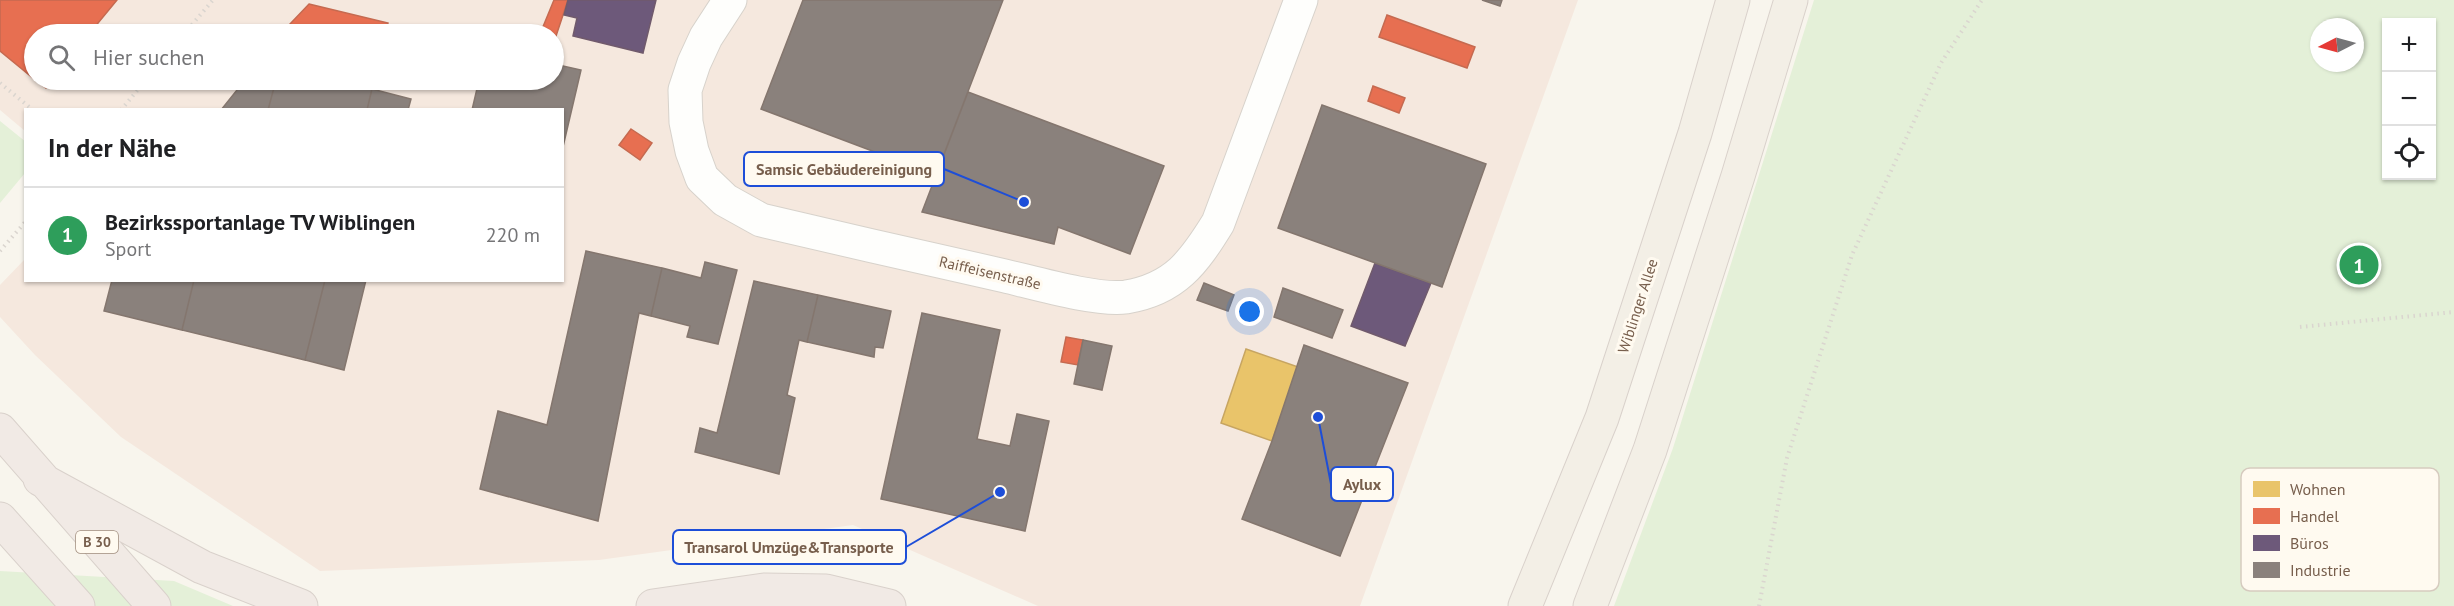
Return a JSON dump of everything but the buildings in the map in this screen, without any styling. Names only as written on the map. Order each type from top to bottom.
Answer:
[{"type":"highway","name":"B 30","points":[[0,430],[40,479],[154,606]]},
{"type":"highway","points":[[40,479],[202,567],[301,606]]},
{"type":"highway","points":[[0,519],[78,606]]},
{"type":"highway","points":[[653,606],[764,590],[826,591],[889,606]]},
{"type":"main road","name":"Wiblinger Allee","points":[[1524,606],[1602,418],[1695,133],[1733,0]]},
{"type":"main road","points":[[1590,606],[1650,450],[1791,0]]},
{"type":"street","name":"Raiffeisenstraße","points":[[730,0],[706,37],[685,90],[686,122],[692,151],[702,178],[725,200],[760,220],[1060,289],[1125,297],[1155,288],[1183,273],[1218,223],[1301,0]]},
{"type":"path","points":[[193,24],[213,0]]},
{"type":"path","points":[[1759,606],[1787,458],[1852,255],[1941,63],[1982,0]]},
{"type":"path","points":[[0,83],[31,108]]},
{"type":"path","points":[[123,108],[138,90]]},
{"type":"path","points":[[0,251],[24,223]]},
{"type":"path","points":[[2300,327],[2454,312]]},
{"type":"shaded area","points":[[0,0],[1578,0],[1360,606],[1038,606],[853,525],[599,560],[320,571],[121,437],[35,355],[0,317],[0,285],[24,260],[24,282],[564,282],[564,108],[24,108],[24,130],[0,110]]},
{"type":"green space","points":[[1814,0],[2454,0],[2454,606],[1614,606],[1673,448]]},
{"type":"green space","points":[[0,121],[24,140],[24,174],[0,203]]},
{"type":"green space","points":[[0,571],[174,581],[233,606],[0,606]]},
{"type":"place","name":"Samsic Gebäudereinigung","points":[[1024,202]]},
{"type":"place","name":"Bezirkssportanlage TV Wiblingen","points":[[2359,265]]},
{"type":"place","name":"Aylux","points":[[1318,417]]},
{"type":"place","name":"Transarol Umzüge&Transporte","points":[[1000,492]]}]
